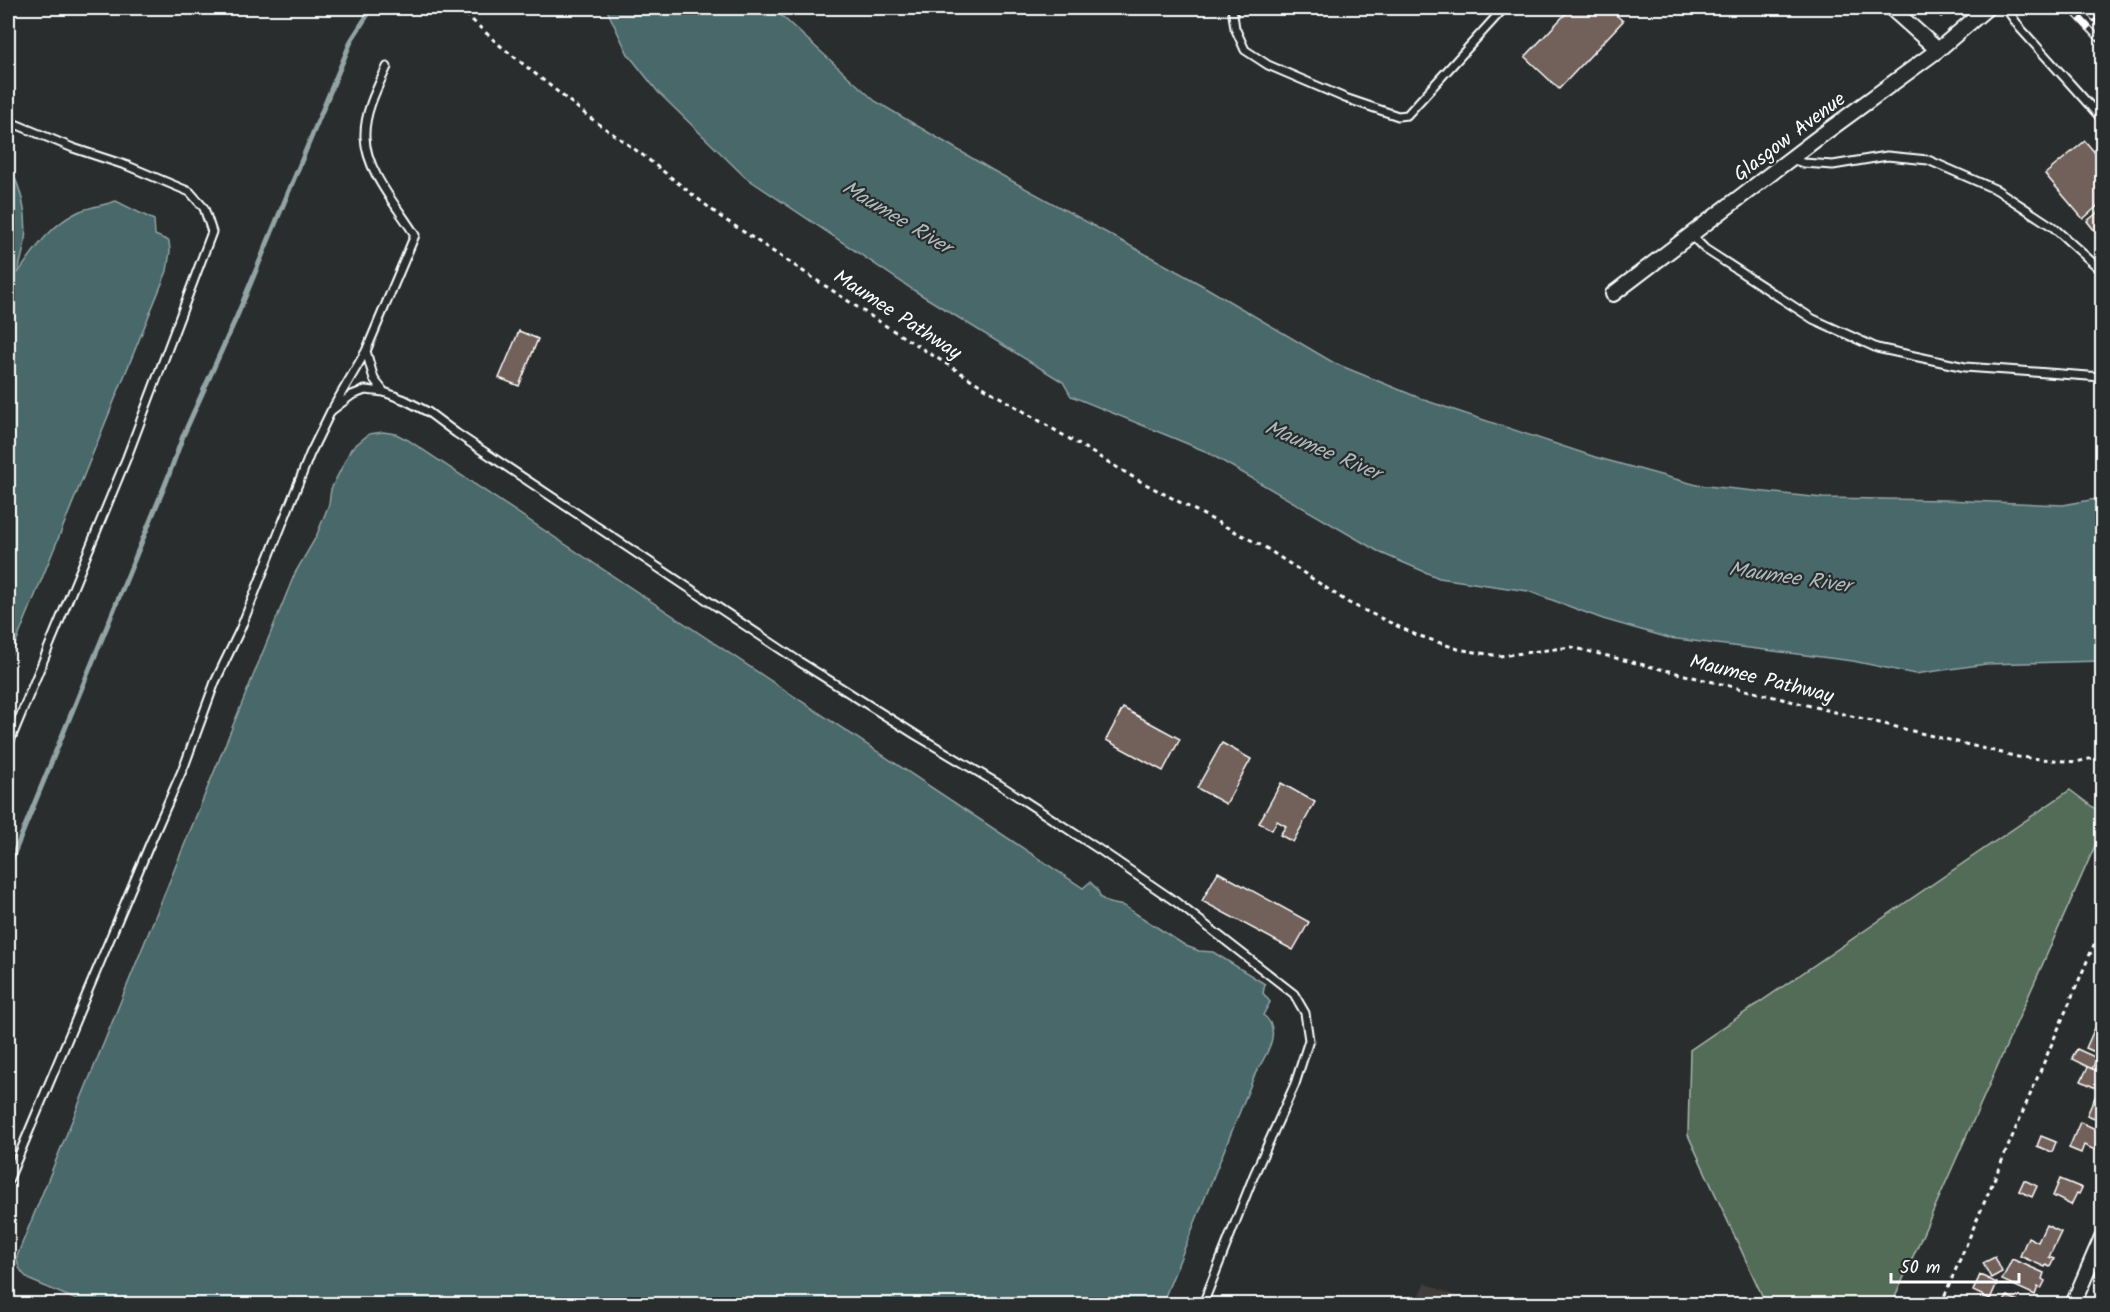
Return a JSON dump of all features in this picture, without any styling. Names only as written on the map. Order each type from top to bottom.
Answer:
[{"type":"street","points":[[1891,8],[1938,50]]},
{"type":"street","name":"Glasgow Avenue","points":[[1613,294],[1938,50],[1987,8]]},
{"type":"street","points":[[2073,1305],[2103,1237]]},
{"type":"lane","points":[[1232,8],[1235,28],[1245,50],[1268,65],[1345,98],[1398,116],[1407,115],[1504,8]]},
{"type":"lane","points":[[2006,8],[2020,28],[2103,119]]},
{"type":"lane","points":[[8,1182],[148,846],[185,764],[215,681],[240,630],[310,454],[331,411],[366,351],[415,236],[369,159],[364,137],[368,116],[387,67]]},
{"type":"lane","points":[[8,122],[73,148],[128,166],[190,192],[204,208],[212,232],[128,457],[111,493],[8,746]]},
{"type":"lane","points":[[1791,159],[1803,163],[1833,165],[1887,156],[1928,160],[1997,190],[2053,227],[2103,271]]},
{"type":"lane","points":[[1691,236],[1706,249],[1813,319],[1877,348],[1965,367],[2103,376]]},
{"type":"lane","points":[[366,351],[374,379],[384,392]]},
{"type":"lane","points":[[331,411],[352,394],[365,390],[384,392],[428,412],[456,433],[800,662],[1000,785],[1103,852],[1176,902],[1294,994],[1305,1013],[1309,1040],[1295,1084],[1254,1175],[1203,1305]]},
{"type":"path","name":"Maumee Pathway","points":[[459,8],[497,44],[721,217],[886,326],[1138,480],[1200,514],[1240,532],[1349,603],[1414,634],[1458,649],[1499,656],[1570,647],[2018,757],[2076,762],[2103,756]]},
{"type":"path","points":[[1941,1305],[2103,927]]},
{"type":"shaded area","points":[[1425,1283],[1474,1304],[1416,1304]]},
{"type":"green space","points":[[2070,790],[2102,814],[2102,830],[1892,1304],[1766,1304],[1688,1135],[1690,1050]]},
{"type":"water","name":"Maumee River","points":[[606,8],[773,8],[875,101],[992,170],[1200,284],[1334,363],[1427,401],[1595,457],[1697,485],[1823,498],[2063,505],[2102,498],[2102,661],[1986,664],[1915,674],[1853,661],[1669,638],[1603,619],[1528,591],[1439,578],[1381,553],[1205,451],[1071,396],[1063,382],[915,291],[745,177],[658,92],[628,54]]},
{"type":"water","points":[[8,165],[20,191],[26,230],[18,273],[44,238],[60,223],[80,211],[116,201],[154,220],[155,235],[169,241],[170,251],[167,271],[8,662]]},
{"type":"water","points":[[383,432],[396,434],[408,440],[1083,888],[1090,882],[1097,889],[1101,898],[1109,903],[1124,906],[1186,946],[1199,951],[1213,952],[1265,984],[1263,993],[1270,1002],[1263,1015],[1272,1028],[1271,1044],[1255,1074],[1162,1304],[86,1304],[30,1280],[22,1273],[17,1264],[17,1256],[295,573],[316,537],[329,504],[331,489],[351,449],[369,434]]},
{"type":"building","points":[[1571,8],[1608,8],[1623,21],[1559,89],[1525,57]]},
{"type":"building","points":[[1931,8],[1952,8],[1941,17]]},
{"type":"building","points":[[2085,141],[2102,161],[2102,202],[2083,219],[2045,174]]},
{"type":"building","points":[[2102,209],[2102,240],[2087,221]]},
{"type":"building","points":[[519,331],[538,339],[519,386],[499,378]]},
{"type":"building","points":[[1123,708],[1180,739],[1163,771],[1106,740]]},
{"type":"building","points":[[1222,743],[1251,759],[1226,804],[1197,788]]},
{"type":"building","points":[[1281,783],[1315,802],[1293,842],[1280,835],[1286,826],[1277,821],[1272,830],[1259,823]]},
{"type":"building","points":[[1218,872],[1309,922],[1293,950],[1202,901]]},
{"type":"building","points":[[2095,1028],[2102,1031],[2102,1055],[2086,1048]]},
{"type":"building","points":[[2077,1049],[2097,1058],[2092,1069],[2072,1059]]},
{"type":"building","points":[[2088,1067],[2098,1071],[2100,1067],[2102,1069],[2102,1091],[2081,1081]]},
{"type":"building","points":[[2096,1095],[2102,1098],[2102,1121],[2087,1115]]},
{"type":"building","points":[[2080,1122],[2102,1132],[2095,1150],[2084,1145],[2081,1153],[2069,1148]]},
{"type":"building","points":[[2041,1136],[2056,1142],[2052,1152],[2037,1146]]},
{"type":"building","points":[[2060,1179],[2082,1188],[2071,1205],[2053,1196]]},
{"type":"building","points":[[2024,1180],[2037,1186],[2032,1197],[2019,1191]]},
{"type":"building","points":[[2046,1225],[2061,1232],[2049,1257],[2054,1259],[2050,1267],[2020,1256],[2028,1237],[2038,1242]]},
{"type":"building","points":[[1995,1257],[2002,1272],[1991,1278],[1983,1263]]},
{"type":"building","points":[[2012,1259],[2044,1273],[2042,1279],[2045,1281],[2041,1289],[2038,1287],[2035,1295],[2002,1280]]},
{"type":"building","points":[[1980,1275],[1997,1283],[1990,1299],[1973,1291]]},
{"type":"building","points":[[2007,1296],[2025,1304],[2003,1304]]},
{"type":"waterway","points":[[8,868],[183,436],[237,316],[352,39],[372,8]]},
{"type":"railway","points":[[2070,8],[2102,42]]},
{"type":"railway","points":[[2085,8],[2102,26]]}]
